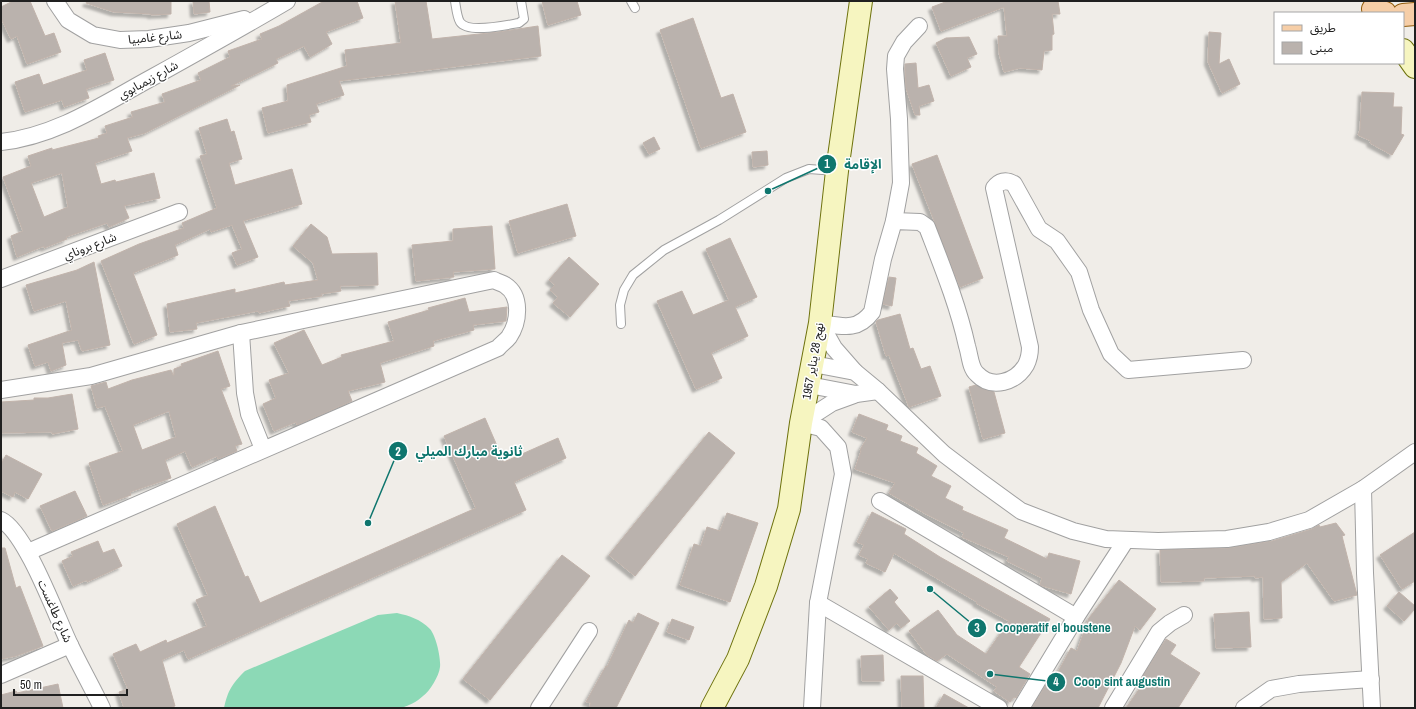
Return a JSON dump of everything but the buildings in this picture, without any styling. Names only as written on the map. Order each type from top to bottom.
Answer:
[{"type":"main road","points":[[1404,15],[1415,14]]},
{"type":"street","name":"شارع غامبيا","points":[[55,1],[68,20],[93,35],[120,40],[149,39],[189,33],[267,13]]},
{"type":"street","name":"شارع زيمبابوي","points":[[1,142],[39,135],[77,119],[288,1]]},
{"type":"street","name":"نهج 28 يناير 1957","points":[[712,708],[738,659],[766,586],[789,509],[801,423],[820,323],[837,171],[861,1]]},
{"type":"street","points":[[820,323],[847,327],[853,326],[864,321],[872,312],[894,221],[901,183],[899,119],[895,69],[896,56],[904,42],[919,26]]},
{"type":"street","points":[[1404,38],[1415,43]]},
{"type":"street","points":[[1404,51],[1415,67]]},
{"type":"street","points":[[894,221],[920,222],[927,227],[964,330],[973,370],[989,382],[1002,382],[1015,377],[1026,364],[1030,347],[994,188],[1003,181],[1009,181],[1014,184],[1039,229],[1057,242],[1079,272],[1091,310],[1111,354],[1128,370],[1243,360]]},
{"type":"street","name":"شارع بروناي","points":[[1,279],[179,212]]},
{"type":"street","points":[[1,390],[91,376],[241,333],[494,280],[506,285],[514,295],[518,308],[509,337],[498,348],[28,552]]},
{"type":"street","points":[[820,323],[834,348],[855,372],[878,391],[944,454],[981,482],[1021,511],[1073,531],[1106,539],[1227,539],[1269,532],[1309,520],[1363,489],[1415,452]]},
{"type":"street","points":[[241,333],[249,414],[263,449]]},
{"type":"street","points":[[811,374],[855,372]]},
{"type":"street","points":[[811,374],[856,394]]},
{"type":"street","points":[[801,423],[832,403],[856,394],[878,391]]},
{"type":"street","points":[[801,423],[821,428],[838,447],[843,474],[818,603],[812,708]]},
{"type":"street","points":[[1363,489],[1365,573],[1372,708]]},
{"type":"street","points":[[880,501],[1076,617]]},
{"type":"street","name":"شارع طاغست","points":[[1,520],[5,522],[17,535],[28,552],[70,645],[102,708]]},
{"type":"street","points":[[1021,708],[1076,617],[1126,540]]},
{"type":"street","points":[[818,603],[999,708]]},
{"type":"street","points":[[1113,708],[1159,632],[1170,623],[1184,616]]},
{"type":"street","points":[[539,708],[589,631]]},
{"type":"street","points":[[1,675],[70,645]]},
{"type":"street","points":[[1244,708],[1271,689],[1299,684],[1371,679]]},
{"type":"lane","points":[[454,1],[460,22],[465,26],[477,29],[519,23],[524,18],[521,1]]},
{"type":"lane","points":[[621,324],[620,305],[624,290],[633,275],[664,250],[719,220],[786,178],[809,169],[837,171]]},
{"type":"green space","points":[[397,613],[415,618],[430,629],[439,653],[440,667],[436,679],[426,694],[413,703],[402,708],[224,708],[231,688],[245,671],[378,615]]},
{"type":"place","name":"الإقامة","points":[[768,191]]},
{"type":"place","name":"ثانوية مبارك الميلي","points":[[368,523]]},
{"type":"place","name":"Cooperatif el boustene","points":[[930,589]]},
{"type":"place","name":"Coop sint augustin","points":[[990,674]]}]
